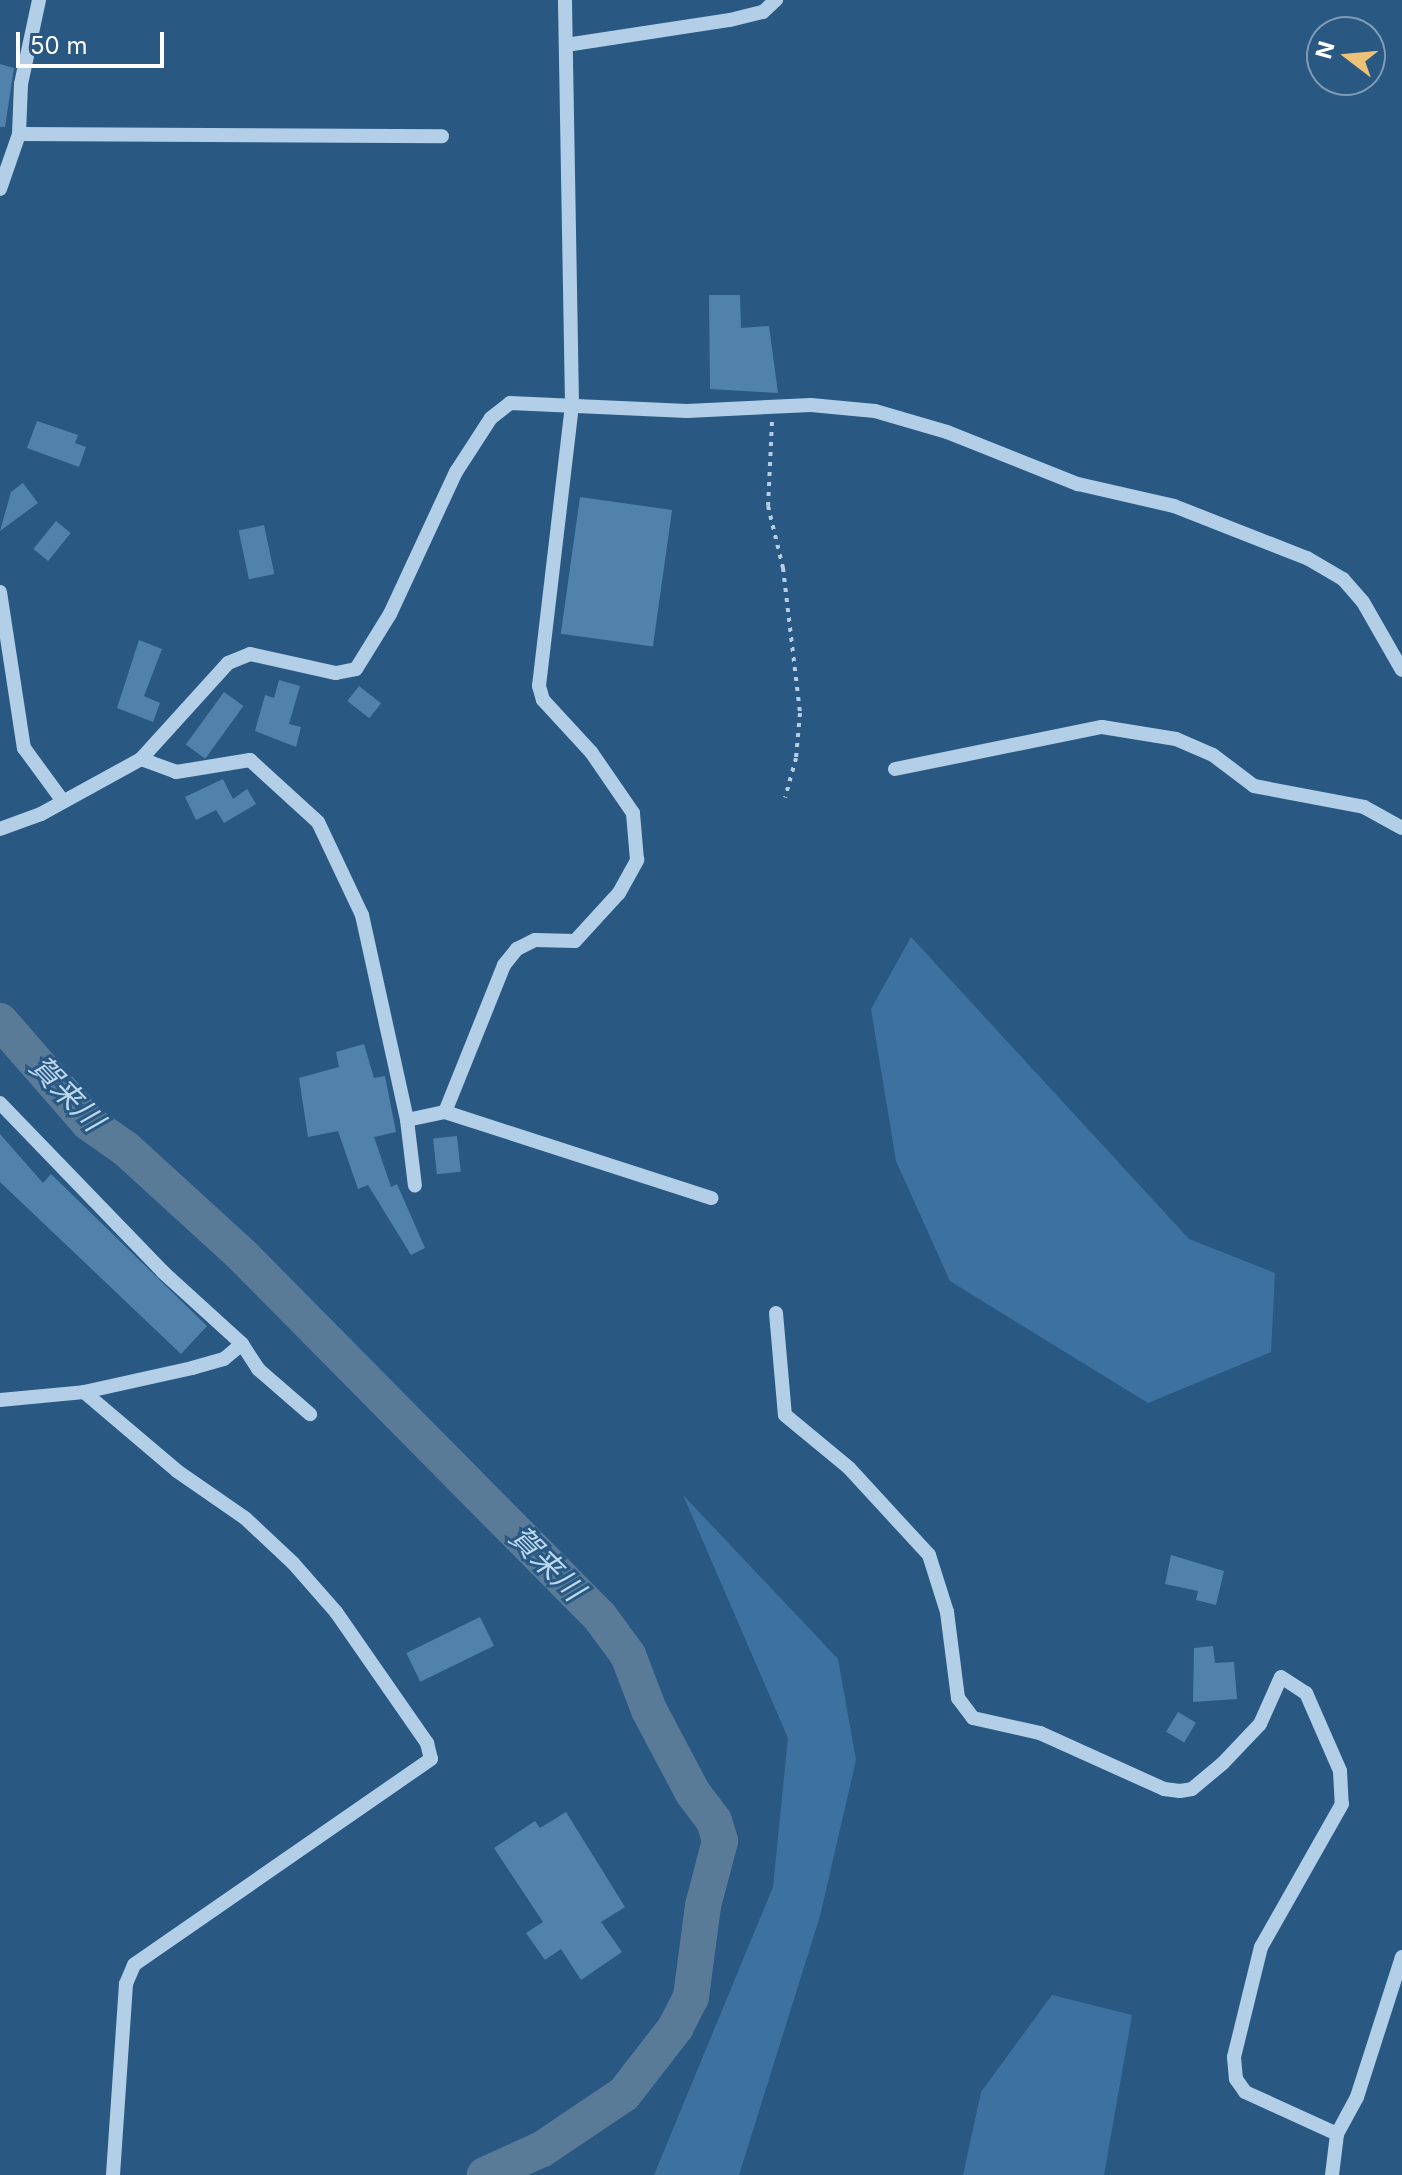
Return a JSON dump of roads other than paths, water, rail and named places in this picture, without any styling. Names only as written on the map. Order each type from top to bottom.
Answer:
[{"type":"street","points":[[0,189],[19,134],[21,84],[39,0]]},
{"type":"street","points":[[445,1112],[504,965],[517,949],[535,940],[575,941],[619,893],[637,860],[633,813],[591,752],[543,700],[539,686],[572,403],[565,0]]},
{"type":"street","points":[[566,45],[730,20],[763,12],[776,0]]},
{"type":"street","points":[[19,134],[442,136]]},
{"type":"street","points":[[0,829],[141,759],[206,682],[250,654],[336,673],[356,669],[390,614],[456,472],[491,418],[510,403],[572,403],[687,411],[773,408],[875,411],[947,432],[1078,484],[1174,506],[1253,535],[1343,579],[1363,602],[1402,670]]},
{"type":"street","points":[[0,592],[24,748],[62,800]]},
{"type":"street","points":[[895,769],[1102,727],[1176,739],[1213,755],[1254,786],[1364,807],[1402,828]]},
{"type":"street","points":[[141,759],[176,772],[250,760],[318,822],[362,915],[407,1120],[415,1186]]},
{"type":"street","points":[[0,1103],[163,1272],[242,1344],[258,1369],[310,1414]]},
{"type":"street","points":[[407,1120],[445,1112],[711,1198]]},
{"type":"street","points":[[776,1313],[785,1415],[849,1468],[929,1555],[947,1612],[958,1698],[973,1718],[1040,1733],[1164,1789],[1180,1791],[1192,1789],[1213,1772],[1260,1724],[1281,1677],[1306,1693],[1340,1771],[1342,1804],[1261,1947],[1234,2057],[1236,2079],[1245,2092],[1337,2134]]},
{"type":"street","points":[[0,1400],[84,1392],[224,1359],[242,1344]]},
{"type":"street","points":[[84,1392],[177,1471],[245,1518],[293,1563],[336,1612],[427,1743],[431,1759],[134,1965],[126,1984],[113,2175]]},
{"type":"street","points":[[1332,2175],[1337,2134],[1357,2097],[1402,1957]]},
{"type":"waterway","name":"賀来川","points":[[0,1021],[89,1123],[126,1149],[243,1256],[600,1617],[628,1655],[649,1710],[693,1793],[714,1821],[720,1841],[703,1906],[691,1997],[676,2027],[624,2094],[542,2149],[485,2175]]}]
